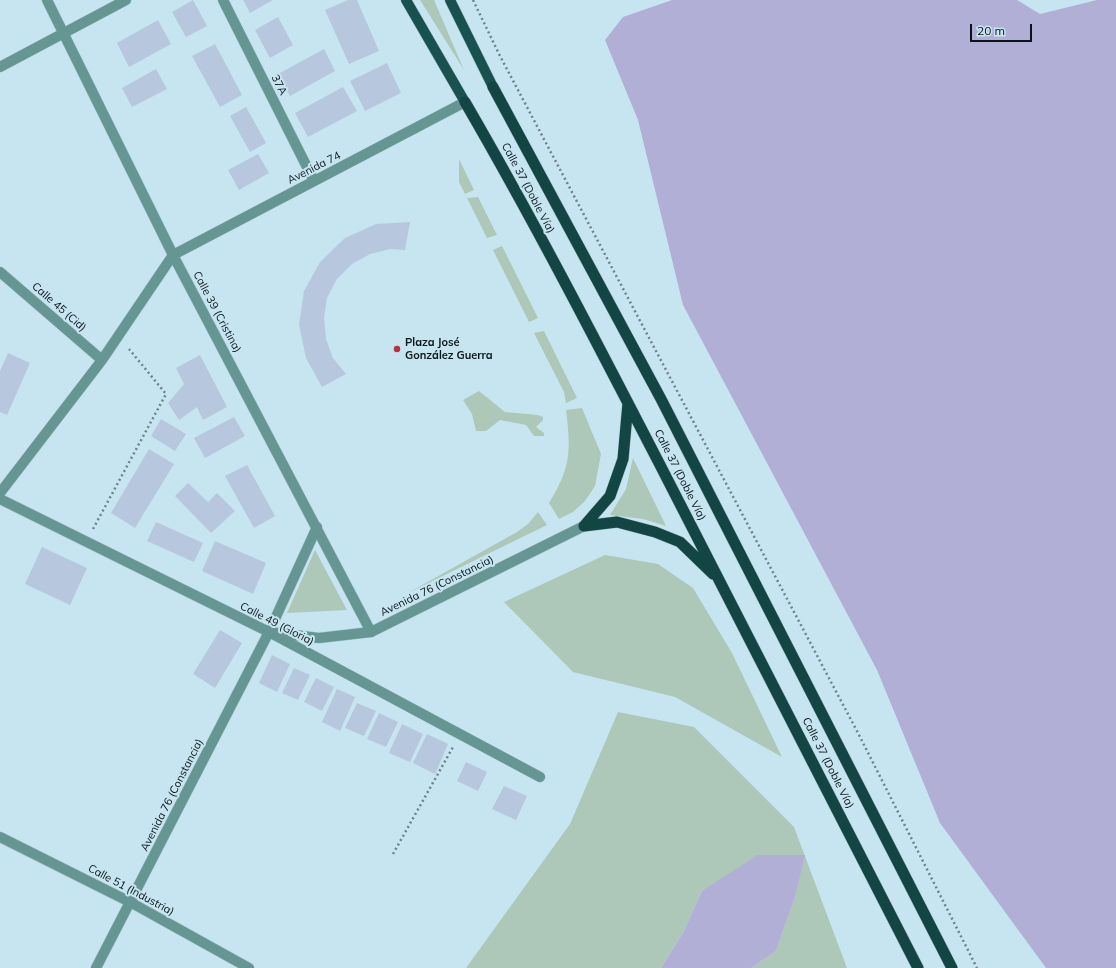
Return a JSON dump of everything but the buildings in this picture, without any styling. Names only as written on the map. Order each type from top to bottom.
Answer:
[{"type":"highway","name":"Calle 37 (Doble Vía)","points":[[493,87],[661,399],[952,968]]},
{"type":"highway","name":"Calle 37 (Doble Vía)","points":[[465,102],[500,162],[628,403],[918,968]]},
{"type":"highway","points":[[584,526],[610,496],[623,459],[628,403]]},
{"type":"highway","points":[[584,526],[618,522],[655,532],[680,542],[720,581]]},
{"type":"main road","name":"Calle 37 (Doble Vía)","points":[[406,0],[465,102]]},
{"type":"main road","name":"Calle 37 (Doble Vía)","points":[[450,0],[493,87]]},
{"type":"street","name":"Calle 39 (Cristina)","points":[[47,0],[174,255],[371,632]]},
{"type":"street","points":[[0,67],[126,0]]},
{"type":"street","name":"37A","points":[[223,0],[314,181]]},
{"type":"street","name":"Avenida 74","points":[[174,255],[465,102]]},
{"type":"street","points":[[0,493],[102,360],[174,255]]},
{"type":"street","name":"Calle 45 (Cid)","points":[[0,272],[102,360]]},
{"type":"street","name":"Calle 49 (Gloria)","points":[[0,499],[269,632],[540,777]]},
{"type":"street","name":"Avenida 76 (Constancia)","points":[[269,632],[319,638],[371,632],[584,526]]},
{"type":"street","name":"Avenida 76 (Constancia)","points":[[96,968],[269,632],[317,527]]},
{"type":"street","name":"Calle 51 (Industria)","points":[[0,837],[130,902],[249,968]]},
{"type":"path","points":[[474,0],[504,63],[862,740],[977,968]]},
{"type":"path","points":[[86,542],[166,394],[118,337]]},
{"type":"path","points":[[393,854],[460,734]]},
{"type":"green space","points":[[420,0],[434,0],[464,70]]},
{"type":"green space","points":[[459,159],[474,190],[465,194],[459,182]]},
{"type":"green space","points":[[478,197],[497,235],[487,238],[467,198]]},
{"type":"green space","points":[[502,246],[538,318],[529,322],[493,250]]},
{"type":"green space","points":[[544,331],[577,398],[566,403],[564,392],[534,333]]},
{"type":"green space","points":[[479,391],[505,412],[538,415],[543,417],[543,420],[536,427],[544,433],[544,436],[534,436],[526,425],[500,420],[486,431],[476,431],[472,414],[463,400]]},
{"type":"green space","points":[[582,408],[601,454],[595,486],[585,501],[573,512],[559,519],[549,503],[562,479],[568,458],[569,436],[566,410]]},
{"type":"green space","points":[[633,458],[666,526],[643,519],[610,515],[626,489]]},
{"type":"green space","points":[[538,512],[547,525],[408,593],[517,532],[528,524]]},
{"type":"green space","points":[[315,550],[347,610],[287,613]]},
{"type":"green space","points":[[605,555],[658,564],[693,588],[732,653],[782,757],[675,697],[573,672],[504,602]]},
{"type":"green space","points":[[618,712],[694,727],[794,827],[847,968],[751,968],[776,951],[795,897],[804,855],[702,891],[683,933],[661,968],[466,968],[570,824]]},
{"type":"water","points":[[672,0],[1017,0],[1040,14],[1097,0],[1116,0],[1116,968],[1046,968],[940,823],[877,670],[683,305],[638,120],[605,40],[623,17]]},
{"type":"water","points":[[758,855],[805,855],[795,897],[776,951],[751,968],[661,968],[683,933],[702,891]]},
{"type":"place","name":"Plaza José González Guerra","points":[[397,349]]}]
